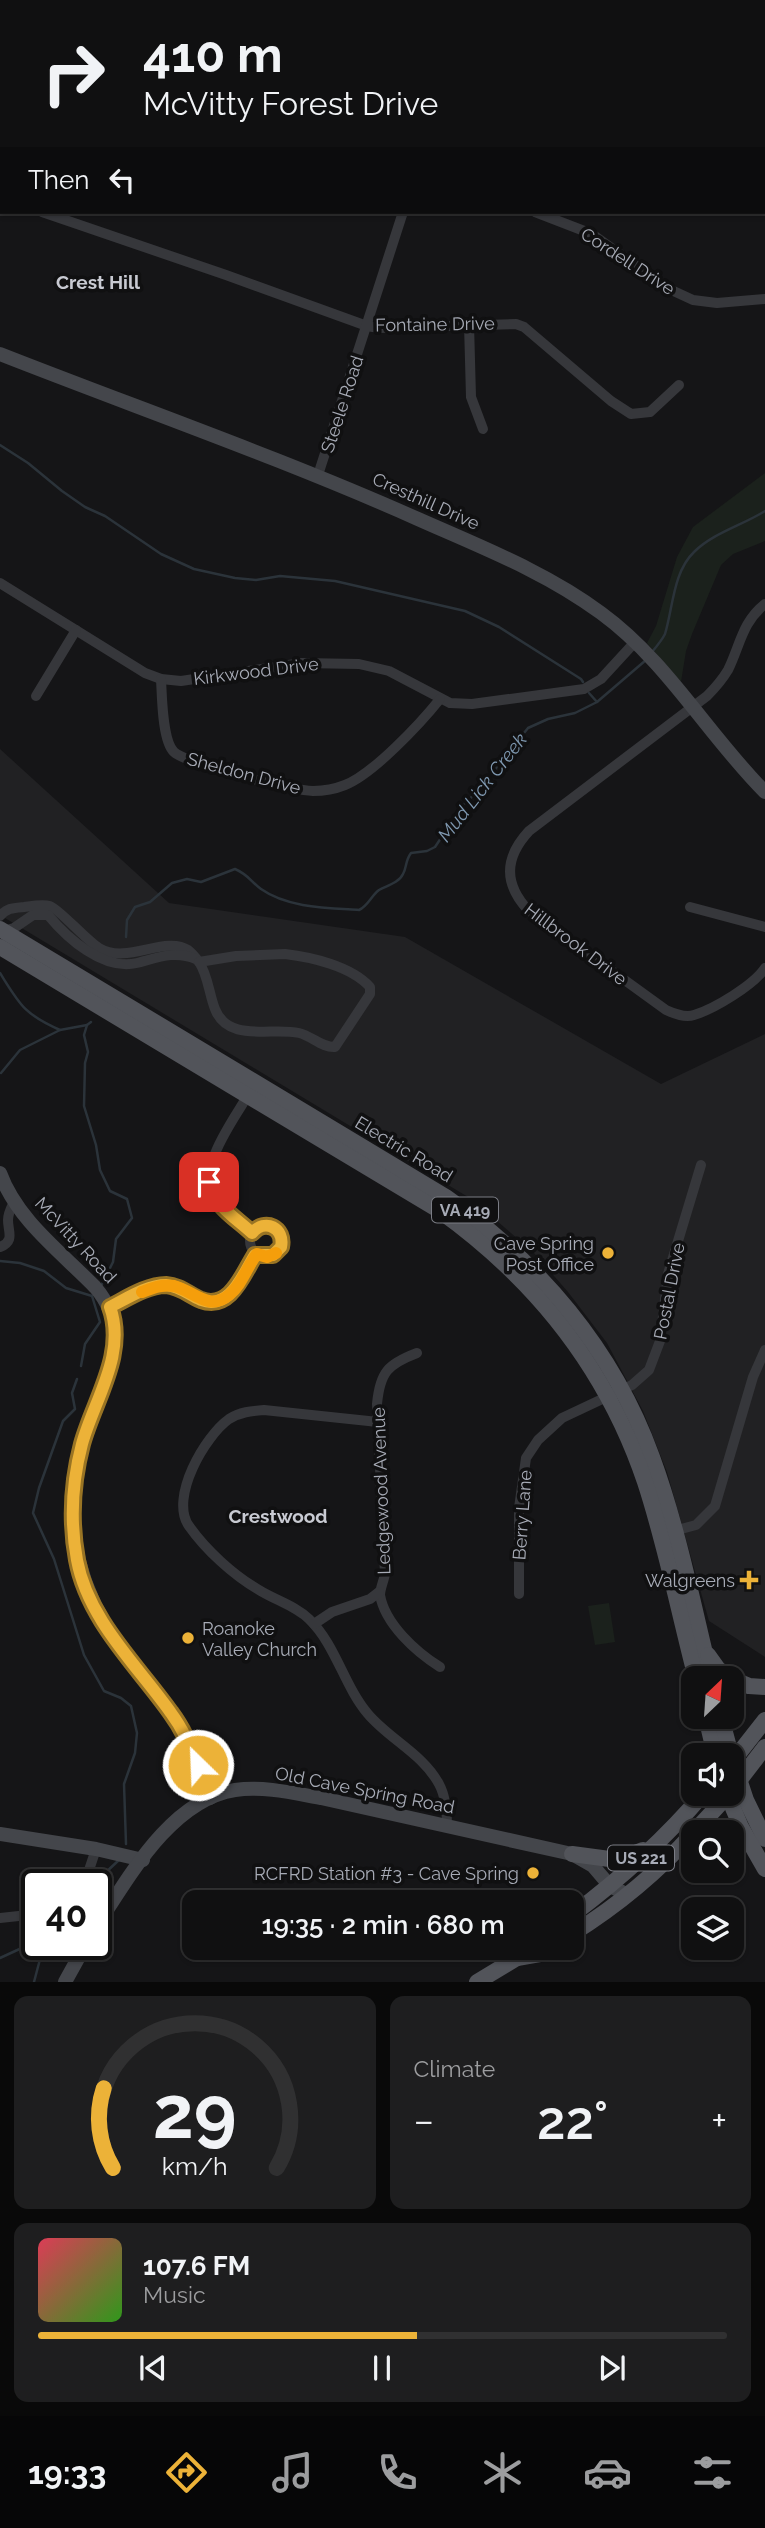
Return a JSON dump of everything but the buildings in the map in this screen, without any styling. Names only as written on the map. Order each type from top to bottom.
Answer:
[{"type":"main road","name":"Electric Road","points":[[1,931],[248,1095],[440,1211],[489,1248],[550,1309],[615,1394]]},
{"type":"main road","name":"Electric Road","points":[[1,931],[388,1161],[472,1215],[515,1251],[559,1297],[595,1346],[666,1532],[708,1666]]},
{"type":"main road","name":"Electric Road","points":[[666,1532],[694,1666]]},
{"type":"main road","points":[[704,1648],[716,1666]]},
{"type":"main road","points":[[744,1684],[765,1687]]},
{"type":"main road","points":[[744,1745],[765,1720]]},
{"type":"main road","name":"US 221","points":[[744,1774],[765,1747]]},
{"type":"main road","name":"US 221","points":[[584,1906],[661,1840],[692,1806]]},
{"type":"main road","name":"US 221","points":[[705,1820],[718,1806]]},
{"type":"main road","points":[[735,1806],[741,1827],[765,1869]]},
{"type":"main road","points":[[742,1806],[765,1839]]},
{"type":"main road","points":[[572,1854],[617,1860],[634,1855],[661,1840]]},
{"type":"main road","name":"US 221","points":[[584,1926],[628,1895],[681,1847]]},
{"type":"main road","points":[[477,1982],[511,1960]]},
{"type":"street","name":"Fontaine Drive","points":[[48,214],[367,326],[379,328],[508,322],[524,327],[611,401],[631,414],[650,412],[679,385]]},
{"type":"street","name":"Steele Road","points":[[318,475],[402,214]]},
{"type":"street","name":"Cordell Drive","points":[[540,214],[592,234],[667,288],[693,300],[717,303],[765,299]]},
{"type":"street","points":[[469,324],[471,397],[483,429]]},
{"type":"street","name":"Cresthill Drive","points":[[0,354],[318,475],[520,565],[601,613],[645,651],[765,792]]},
{"type":"street","name":"Kirkwood Drive","points":[[0,583],[145,673],[171,681],[302,663],[359,664],[389,671],[450,703],[472,704],[584,689],[645,651]]},
{"type":"street","name":"Hillbrook Drive","points":[[765,604],[743,630],[732,662],[720,681],[692,709],[529,831],[517,846],[510,868],[511,885],[518,899],[540,920],[666,1010],[676,1014],[693,1015],[726,999],[755,979],[765,968]]},
{"type":"street","points":[[36,696],[76,630]]},
{"type":"street","name":"Sheldon Drive","points":[[160,678],[167,740],[176,754],[220,769],[311,791],[336,788],[357,779],[409,733],[440,699]]},
{"type":"street","points":[[1,931],[9,908],[52,906],[98,948],[108,952],[122,954],[177,947],[186,949],[199,962]]},
{"type":"street","points":[[690,906],[765,927]]},
{"type":"street","points":[[1,931],[14,928],[33,915],[48,915],[67,936],[109,962],[127,964],[169,954],[194,957],[204,969],[216,1014],[233,1027],[250,1033],[298,1033],[327,1047],[335,1047],[370,994],[370,987],[359,978],[326,962],[305,957],[258,955],[199,962]]},
{"type":"street","points":[[248,1095],[214,1156],[209,1182],[218,1204],[252,1233]]},
{"type":"street","name":"Postal Drive","points":[[615,1394],[641,1378],[649,1370],[657,1353],[668,1274],[701,1165]]},
{"type":"street","name":"McVitty Road","points":[[0,1173],[14,1202],[98,1290],[110,1307],[115,1328],[113,1354],[86,1430],[75,1475],[73,1515],[78,1562],[87,1590],[128,1659],[181,1728],[210,1798]]},
{"type":"street","points":[[0,1247],[10,1238],[8,1220],[14,1202]]},
{"type":"street","points":[[261,1226],[275,1228],[281,1237],[281,1247],[267,1257],[257,1254],[251,1245],[252,1233],[261,1226]]},
{"type":"street","points":[[110,1307],[157,1286],[166,1285],[180,1288],[202,1300],[221,1300],[233,1291],[257,1254]]},
{"type":"street","points":[[666,1532],[696,1525],[715,1506],[753,1377],[765,1350]]},
{"type":"street","name":"Ledgewood Avenue","points":[[417,1353],[394,1363],[382,1377],[378,1395],[385,1563],[385,1577],[379,1592],[388,1613],[402,1634],[440,1667]]},
{"type":"street","name":"Berry Lane","points":[[519,1594],[519,1508],[526,1458],[538,1440],[562,1418],[615,1394]]},
{"type":"street","points":[[378,1422],[264,1410],[243,1412],[228,1420],[214,1434],[183,1493],[183,1511],[185,1520],[218,1558],[252,1586],[300,1611],[314,1624],[367,1713],[433,1774],[446,1803],[447,1826]]},
{"type":"street","points":[[314,1624],[332,1612],[370,1599],[379,1592]]},
{"type":"street","name":"Old Cave Spring Road","points":[[112,1904],[157,1839],[171,1825],[210,1798],[236,1790],[276,1790],[572,1854],[593,1866],[610,1886],[628,1895]]},
{"type":"street","points":[[0,1835],[143,1860]]},
{"type":"street","points":[[92,1869],[102,1851]]},
{"type":"street","points":[[0,1918],[21,1916]]},
{"type":"street","points":[[65,1982],[77,1960]]},
{"type":"shaded area","points":[[765,473],[765,541],[733,554],[721,565],[686,651],[681,682],[647,643],[656,626],[677,557],[693,527]]},
{"type":"shaded area","points":[[0,749],[169,903],[405,937],[661,1084],[765,1034],[765,1657],[709,1621],[667,1472],[643,1411],[607,1343],[534,1253],[473,1200],[0,915]]},
{"type":"shaded area","points":[[609,1603],[615,1642],[595,1645],[588,1606]]},
{"type":"waterway","points":[[0,445],[85,507],[105,516],[161,554],[194,569],[256,580],[280,576],[335,581],[465,611],[499,627],[583,682]]},
{"type":"waterway","name":"Mud Lick Creek","points":[[652,652],[665,634],[678,580],[687,560],[702,545],[765,511]]},
{"type":"waterway","name":"Mud Lick Creek","points":[[126,937],[127,920],[135,907],[150,902],[172,883],[187,879],[201,882],[235,869],[261,889],[283,900],[308,906],[359,910],[379,890],[401,877],[411,853],[435,847],[463,805],[528,728],[548,719],[575,713],[597,702],[646,660]]},
{"type":"waterway","points":[[589,693],[597,702]]},
{"type":"waterway","points":[[0,973],[24,1008],[60,1030]]},
{"type":"waterway","name":"Mud Lick Creek","points":[[91,1022],[84,1035],[88,1052],[85,1063],[84,1106],[96,1145],[100,1170],[110,1191],[127,1199],[132,1218],[116,1239],[113,1262],[101,1286]]},
{"type":"waterway","points":[[1,1073],[20,1050],[60,1030],[87,1025]]},
{"type":"waterway","name":"Mud Lick Creek","points":[[0,1261],[20,1263],[44,1271],[66,1288],[92,1296]]},
{"type":"waterway","points":[[81,1366],[85,1344],[100,1322],[92,1296]]},
{"type":"waterway","points":[[77,1379],[72,1393],[75,1409],[63,1421],[33,1513],[54,1559],[84,1655],[104,1691],[121,1698],[131,1706],[137,1733],[135,1753],[124,1784],[126,1844]]},
{"type":"waterway","points":[[109,1869],[119,1860]]},
{"type":"waterway","points":[[0,1958],[21,1948]]},
{"type":"waterway","points":[[34,1982],[40,1960]]},
{"type":"slow traffic","points":[[142,1292],[166,1285],[180,1288],[209,1302],[221,1300],[233,1291],[255,1255],[267,1257],[276,1253]]},
{"type":"place","name":"Cave Spring Post Office","points":[[608,1253]]},
{"type":"place","name":"Walgreens","points":[[749,1580]]},
{"type":"place","name":"Roanoke Valley Church","points":[[188,1638]]},
{"type":"place","name":"RCFRD Station #3 - Cave Spring","points":[[533,1873]]},
{"type":"district","name":"Crest Hill","points":[[98,282]]},
{"type":"district","name":"Crestwood","points":[[278,1516]]},
{"type":"route","points":[[198,1765],[181,1728],[128,1659],[87,1590],[75,1543],[73,1497],[75,1475],[86,1430],[113,1354],[115,1328],[110,1307],[157,1286],[166,1285],[180,1288],[209,1302],[221,1300],[233,1291],[255,1255],[267,1257],[281,1247],[278,1230],[267,1225],[252,1233],[218,1204],[209,1182]]}]
